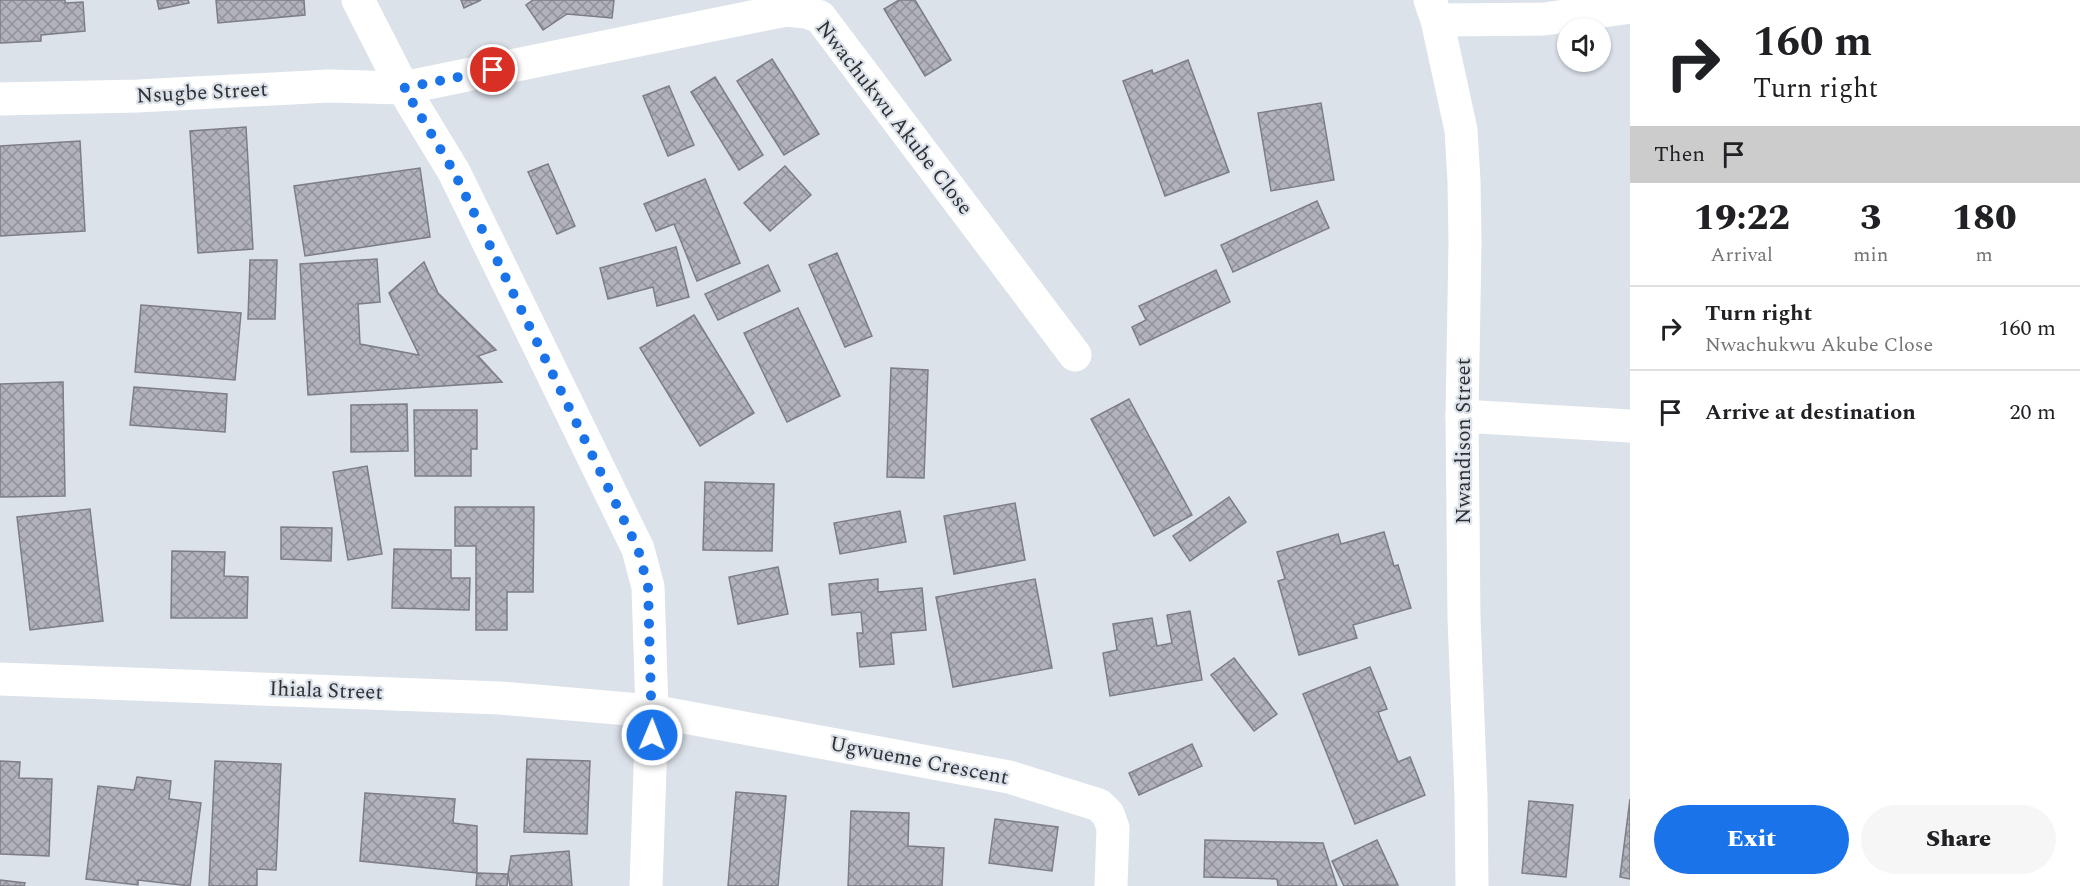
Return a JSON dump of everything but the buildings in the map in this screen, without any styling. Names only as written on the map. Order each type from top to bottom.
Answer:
[{"type":"street","points":[[358,0],[404,88],[454,172],[638,549],[648,587],[652,711],[645,886]]},
{"type":"street","points":[[1433,10],[1544,19],[1630,7]]},
{"type":"street","name":"Nwachukwu Akube Close","points":[[404,88],[786,10],[807,12],[820,17],[1075,356]]},
{"type":"street","name":"Nwandison Street","points":[[1433,10],[1461,130],[1466,243],[1462,416],[1464,618],[1472,886]]},
{"type":"street","name":"Nsugbe Street","points":[[0,99],[138,96],[329,86],[404,88]]},
{"type":"street","points":[[1462,416],[1630,426]]},
{"type":"street","name":"Ihiala Street","points":[[0,680],[500,698],[652,711]]},
{"type":"street","name":"Ugwueme Crescent","points":[[652,711],[1009,777],[1099,805],[1108,814],[1113,828],[1111,886]]},
{"type":"route","points":[[493,70],[404,88],[454,172],[638,549],[648,587],[652,735]]}]
